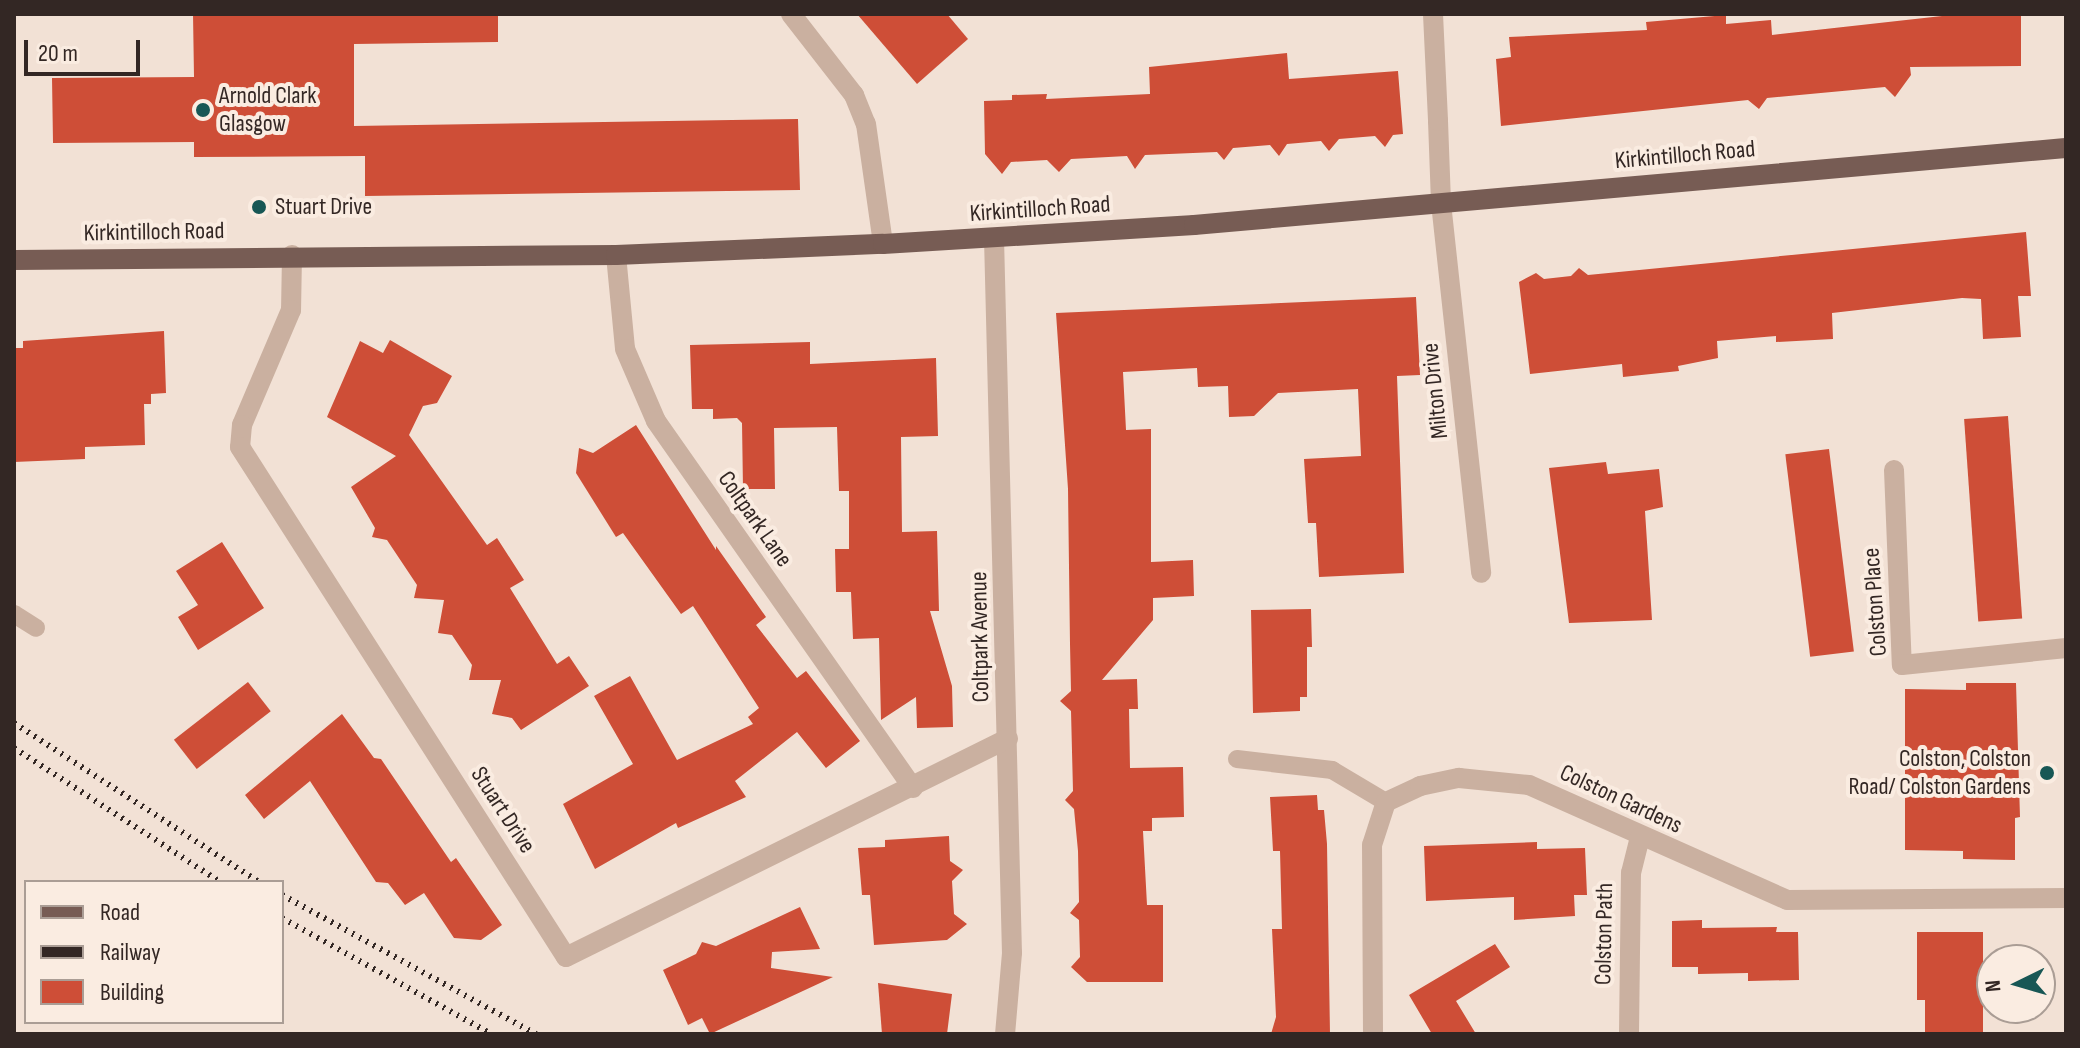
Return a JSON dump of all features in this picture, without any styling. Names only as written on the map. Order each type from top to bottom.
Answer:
[{"type":"main road","name":"Kirkintilloch Road","points":[[14,260],[292,255],[616,255],[994,238],[1441,203],[2066,148]]},
{"type":"street","points":[[791,14],[854,95],[866,124],[883,244]]},
{"type":"street","name":"Milton Drive","points":[[1433,14],[1441,203],[1481,573]]},
{"type":"street","name":"Coltpark Avenue","points":[[994,238],[1012,953],[1005,1034]]},
{"type":"street","name":"Stuart Drive","points":[[292,255],[291,310],[242,425],[240,447],[566,957],[1008,739]]},
{"type":"street","name":"Coltpark Lane","points":[[616,255],[625,349],[656,421],[913,788]]},
{"type":"street","name":"Colston Place","points":[[1894,470],[1902,665],[2066,648]]},
{"type":"street","name":"Colston Gardens","points":[[1386,802],[1420,786],[1494,778],[1529,785],[1787,900],[2066,898]]},
{"type":"street","points":[[1373,1034],[1372,845],[1386,802]]},
{"type":"street","name":"Colston Path","points":[[1629,1034],[1631,873],[1640,837]]},
{"type":"lane","points":[[14,614],[36,628]]},
{"type":"lane","points":[[1237,759],[1332,770],[1386,802]]},
{"type":"building","points":[[193,14],[498,14],[498,42],[354,44],[354,126],[798,119],[800,190],[365,196],[365,156],[194,157],[194,142],[53,143],[52,78],[194,77]]},
{"type":"building","points":[[857,14],[947,14],[968,39],[917,84]]},
{"type":"building","points":[[1960,14],[2021,14],[2021,66],[1910,67],[1911,75],[1895,97],[1885,87],[1767,98],[1759,109],[1748,100],[1501,126],[1496,59],[1511,57],[1509,37],[1647,30],[1646,22],[1726,15],[1726,24],[1771,20],[1772,35]]},
{"type":"building","points":[[1287,53],[1289,79],[1398,71],[1403,134],[1393,135],[1385,147],[1375,136],[1339,139],[1329,151],[1321,141],[1287,144],[1279,156],[1270,145],[1233,148],[1224,160],[1217,152],[1145,155],[1135,169],[1127,156],[1071,159],[1059,172],[1047,160],[1011,162],[1002,174],[985,154],[984,101],[1012,100],[1012,95],[1047,94],[1046,99],[1150,94],[1149,67]]},
{"type":"building","points":[[2026,232],[2031,296],[2018,296],[2021,337],[1983,339],[1981,299],[1962,298],[1832,313],[1833,339],[1776,342],[1776,336],[1717,341],[1718,358],[1678,366],[1679,371],[1623,377],[1622,364],[1530,374],[1519,282],[1536,273],[1544,279],[1571,276],[1579,268],[1588,275]]},
{"type":"building","points":[[1416,297],[1420,375],[1397,376],[1404,573],[1319,577],[1316,523],[1308,523],[1304,459],[1361,456],[1358,389],[1278,393],[1254,416],[1229,417],[1228,386],[1198,387],[1197,368],[1123,372],[1126,430],[1151,429],[1151,562],[1193,560],[1194,596],[1153,598],[1153,620],[1102,680],[1137,679],[1138,709],[1129,709],[1130,768],[1183,767],[1184,817],[1152,818],[1152,831],[1143,831],[1147,905],[1163,905],[1163,982],[1087,982],[1071,967],[1080,957],[1079,920],[1070,913],[1079,902],[1078,851],[1074,809],[1065,800],[1073,791],[1071,711],[1060,701],[1071,691],[1068,489],[1056,313]]},
{"type":"building","points":[[164,331],[166,393],[151,394],[151,404],[144,404],[145,445],[85,447],[85,459],[14,462],[14,348],[23,348],[23,341]]},
{"type":"building","points":[[390,340],[452,376],[437,403],[423,406],[409,435],[487,545],[497,538],[524,580],[510,588],[557,664],[569,656],[589,686],[521,730],[512,718],[492,714],[501,680],[469,680],[472,665],[452,635],[438,633],[444,600],[414,598],[417,585],[387,540],[372,537],[375,528],[351,487],[396,456],[327,417],[360,341],[383,353]]},
{"type":"building","points":[[810,342],[810,364],[936,358],[938,436],[901,437],[902,532],[937,531],[939,611],[930,611],[952,686],[953,727],[917,728],[916,697],[881,720],[879,638],[853,639],[851,592],[836,592],[835,549],[849,549],[849,491],[839,491],[837,427],[774,428],[775,489],[743,489],[742,423],[737,418],[713,419],[713,409],[692,409],[690,345]]},
{"type":"building","points":[[2008,416],[2022,619],[1978,622],[1964,419]]},
{"type":"building","points":[[636,425],[716,550],[716,546],[766,617],[756,625],[797,678],[806,671],[860,741],[826,768],[797,732],[735,781],[746,797],[678,828],[676,823],[595,869],[563,804],[633,764],[594,696],[630,676],[677,760],[753,724],[748,717],[759,708],[693,606],[681,614],[623,533],[616,537],[576,473],[579,448],[593,453]]},
{"type":"building","points":[[1829,449],[1854,651],[1810,657],[1785,454]]},
{"type":"building","points":[[1606,462],[1608,474],[1659,469],[1663,507],[1645,511],[1652,620],[1569,623],[1549,468]]},
{"type":"building","points":[[222,542],[264,608],[198,650],[178,617],[198,605],[176,571]]},
{"type":"building","points":[[1311,609],[1312,647],[1307,647],[1307,697],[1300,697],[1300,711],[1253,713],[1251,610]]},
{"type":"building","points":[[248,682],[271,711],[197,769],[174,740]]},
{"type":"building","points":[[1966,683],[2016,683],[2020,817],[2015,818],[2015,860],[1963,859],[1963,851],[1905,850],[1905,689],[1966,690]]},
{"type":"building","points":[[342,714],[374,758],[381,759],[451,862],[456,858],[502,925],[481,940],[454,938],[424,893],[405,905],[388,883],[376,882],[310,781],[264,819],[245,795]]},
{"type":"building","points":[[1317,795],[1318,810],[1324,810],[1327,844],[1330,1034],[1271,1034],[1276,1017],[1272,929],[1282,929],[1280,851],[1273,851],[1270,797]]},
{"type":"building","points":[[949,836],[950,861],[963,870],[952,881],[954,914],[967,924],[947,940],[874,945],[870,895],[862,895],[858,848],[885,847],[885,840]]},
{"type":"building","points":[[1537,842],[1537,849],[1585,848],[1587,895],[1574,895],[1575,916],[1514,920],[1514,897],[1426,901],[1424,846]]},
{"type":"building","points":[[800,907],[820,949],[772,952],[771,968],[833,977],[710,1034],[702,1018],[688,1025],[663,970],[696,954],[702,942],[716,946]]},
{"type":"building","points":[[1702,920],[1702,928],[1777,927],[1776,932],[1798,932],[1799,980],[1748,981],[1748,973],[1698,974],[1698,967],[1672,967],[1672,921]]},
{"type":"building","points":[[1917,932],[1983,932],[1983,944],[1976,944],[1976,1024],[1983,1024],[1983,1034],[1925,1034],[1925,1000],[1917,1000]]},
{"type":"building","points":[[1495,944],[1510,967],[1456,1001],[1476,1034],[1432,1034],[1409,995]]},
{"type":"building","points":[[878,983],[952,994],[947,1034],[882,1034]]},
{"type":"railway","points":[[14,723],[256,880]]},
{"type":"railway","points":[[14,748],[217,880]]},
{"type":"railway","points":[[284,896],[536,1034]]},
{"type":"railway","points":[[284,919],[491,1034]]},
{"type":"place","name":"Arnold Clark Glasgow","points":[[203,110]]},
{"type":"place","name":"Stuart Drive","points":[[259,207]]},
{"type":"place","name":"Colston, Colston Road/ Colston Gardens","points":[[2047,773]]}]
